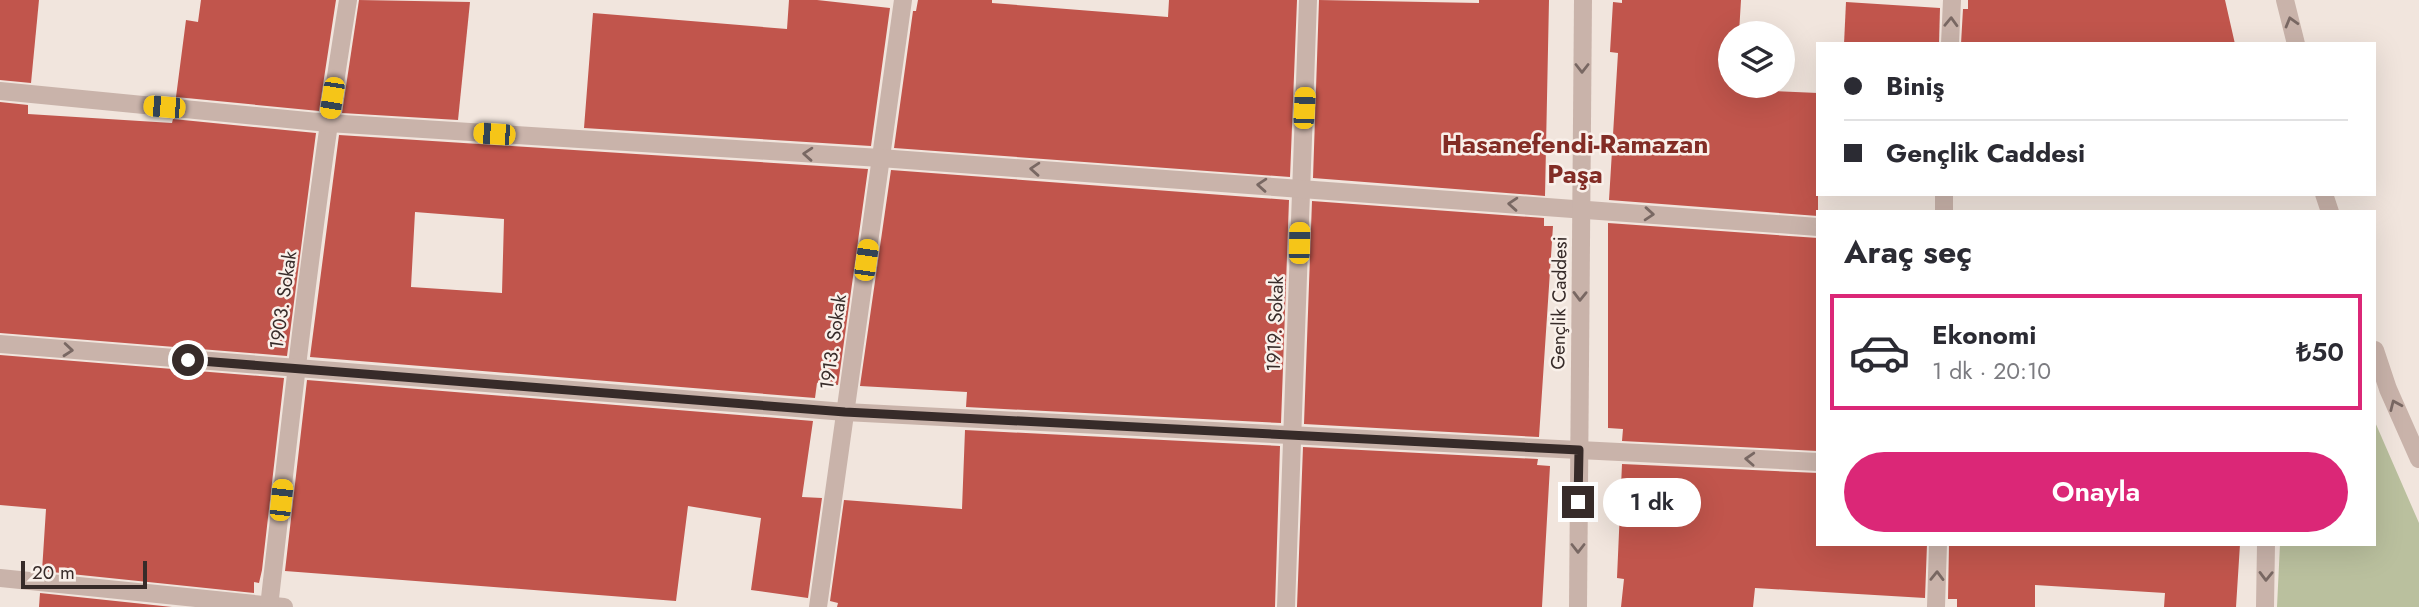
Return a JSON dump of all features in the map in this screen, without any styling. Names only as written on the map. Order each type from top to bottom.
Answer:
[{"type":"street","name":"1903. Sokak","points":[[274,607],[295,369],[328,123],[348,0]]},
{"type":"street","name":"1913. Sokak","points":[[818,607],[903,0]]},
{"type":"street","name":"1919. Sokak","points":[[1286,607],[1308,0]]},
{"type":"street","name":"Gençlik Caddesi","points":[[1578,607],[1583,0]]},
{"type":"street","points":[[1950,42],[1952,0]]},
{"type":"street","points":[[2285,0],[2296,42]]},
{"type":"street","points":[[0,91],[328,123],[880,158],[1816,227]]},
{"type":"street","points":[[0,344],[845,412],[1816,462]]},
{"type":"street","points":[[2376,354],[2388,389],[2419,459]]},
{"type":"street","points":[[1936,607],[1938,546]]},
{"type":"street","points":[[2265,607],[2266,546]]},
{"type":"street","points":[[0,578],[274,607]]},
{"type":"green space","points":[[2376,424],[2419,523],[2419,607],[2277,607],[2280,546],[2376,546]]},
{"type":"building","points":[[0,0],[39,0],[31,83],[0,80]]},
{"type":"building","points":[[201,0],[336,0],[319,111],[176,97],[186,20],[198,22]]},
{"type":"building","points":[[359,0],[470,2],[458,120],[342,113]]},
{"type":"building","points":[[789,0],[817,0],[890,8],[871,146],[584,128],[593,13],[787,29]]},
{"type":"building","points":[[918,0],[992,0],[992,3],[1168,17],[1169,0],[1297,0],[1290,177],[894,148],[913,11],[916,11]]},
{"type":"building","points":[[1319,0],[1479,3],[1479,0],[1549,0],[1545,196],[1313,178]]},
{"type":"building","points":[[1741,0],[1740,21],[1718,21],[1718,98],[1795,98],[1795,92],[1816,93],[1816,216],[1609,200],[1618,53],[1610,52],[1613,2]]},
{"type":"building","points":[[1968,0],[2225,0],[2235,42],[1961,42],[1963,9],[1968,9]]},
{"type":"building","points":[[1846,2],[1940,8],[1939,42],[1844,42]]},
{"type":"building","points":[[0,102],[28,105],[28,114],[172,123],[173,119],[316,133],[287,356],[0,333]]},
{"type":"building","points":[[339,135],[868,169],[838,385],[817,383],[815,398],[310,357]],"holes":[[[415,212],[504,219],[502,293],[411,287]]]},
{"type":"building","points":[[891,170],[1289,200],[1281,423],[966,407],[967,392],[860,386]]},
{"type":"building","points":[[1312,201],[1544,218],[1544,226],[1553,226],[1539,437],[1304,424]]},
{"type":"building","points":[[1608,223],[1816,238],[1816,451],[1622,441],[1623,429],[1608,428]]},
{"type":"building","points":[[0,355],[284,378],[262,570],[259,583],[254,582],[254,593],[42,571],[46,509],[0,505]]},
{"type":"building","points":[[307,380],[813,421],[802,497],[822,498],[808,598],[751,590],[761,518],[688,506],[676,601],[285,571]]},
{"type":"building","points":[[965,430],[1280,446],[1275,607],[837,607],[838,603],[830,601],[844,500],[962,509]]},
{"type":"building","points":[[1303,447],[1538,459],[1537,465],[1550,466],[1542,607],[1297,607]]},
{"type":"building","points":[[1622,464],[1816,473],[1816,546],[1927,546],[1925,598],[1755,588],[1753,607],[1621,607],[1624,579],[1617,578]]},
{"type":"building","points":[[1949,546],[2240,546],[2236,607],[2164,607],[2165,593],[2035,585],[2035,607],[1957,607],[1957,599],[1948,599]]},
{"type":"building","points":[[40,593],[172,607],[39,607]]},
{"type":"district","name":"Hasanefendi-Ramazan Paşa","points":[[1575,159]]},
{"type":"route","points":[[188,360],[845,412],[1579,450],[1578,502]]}]
